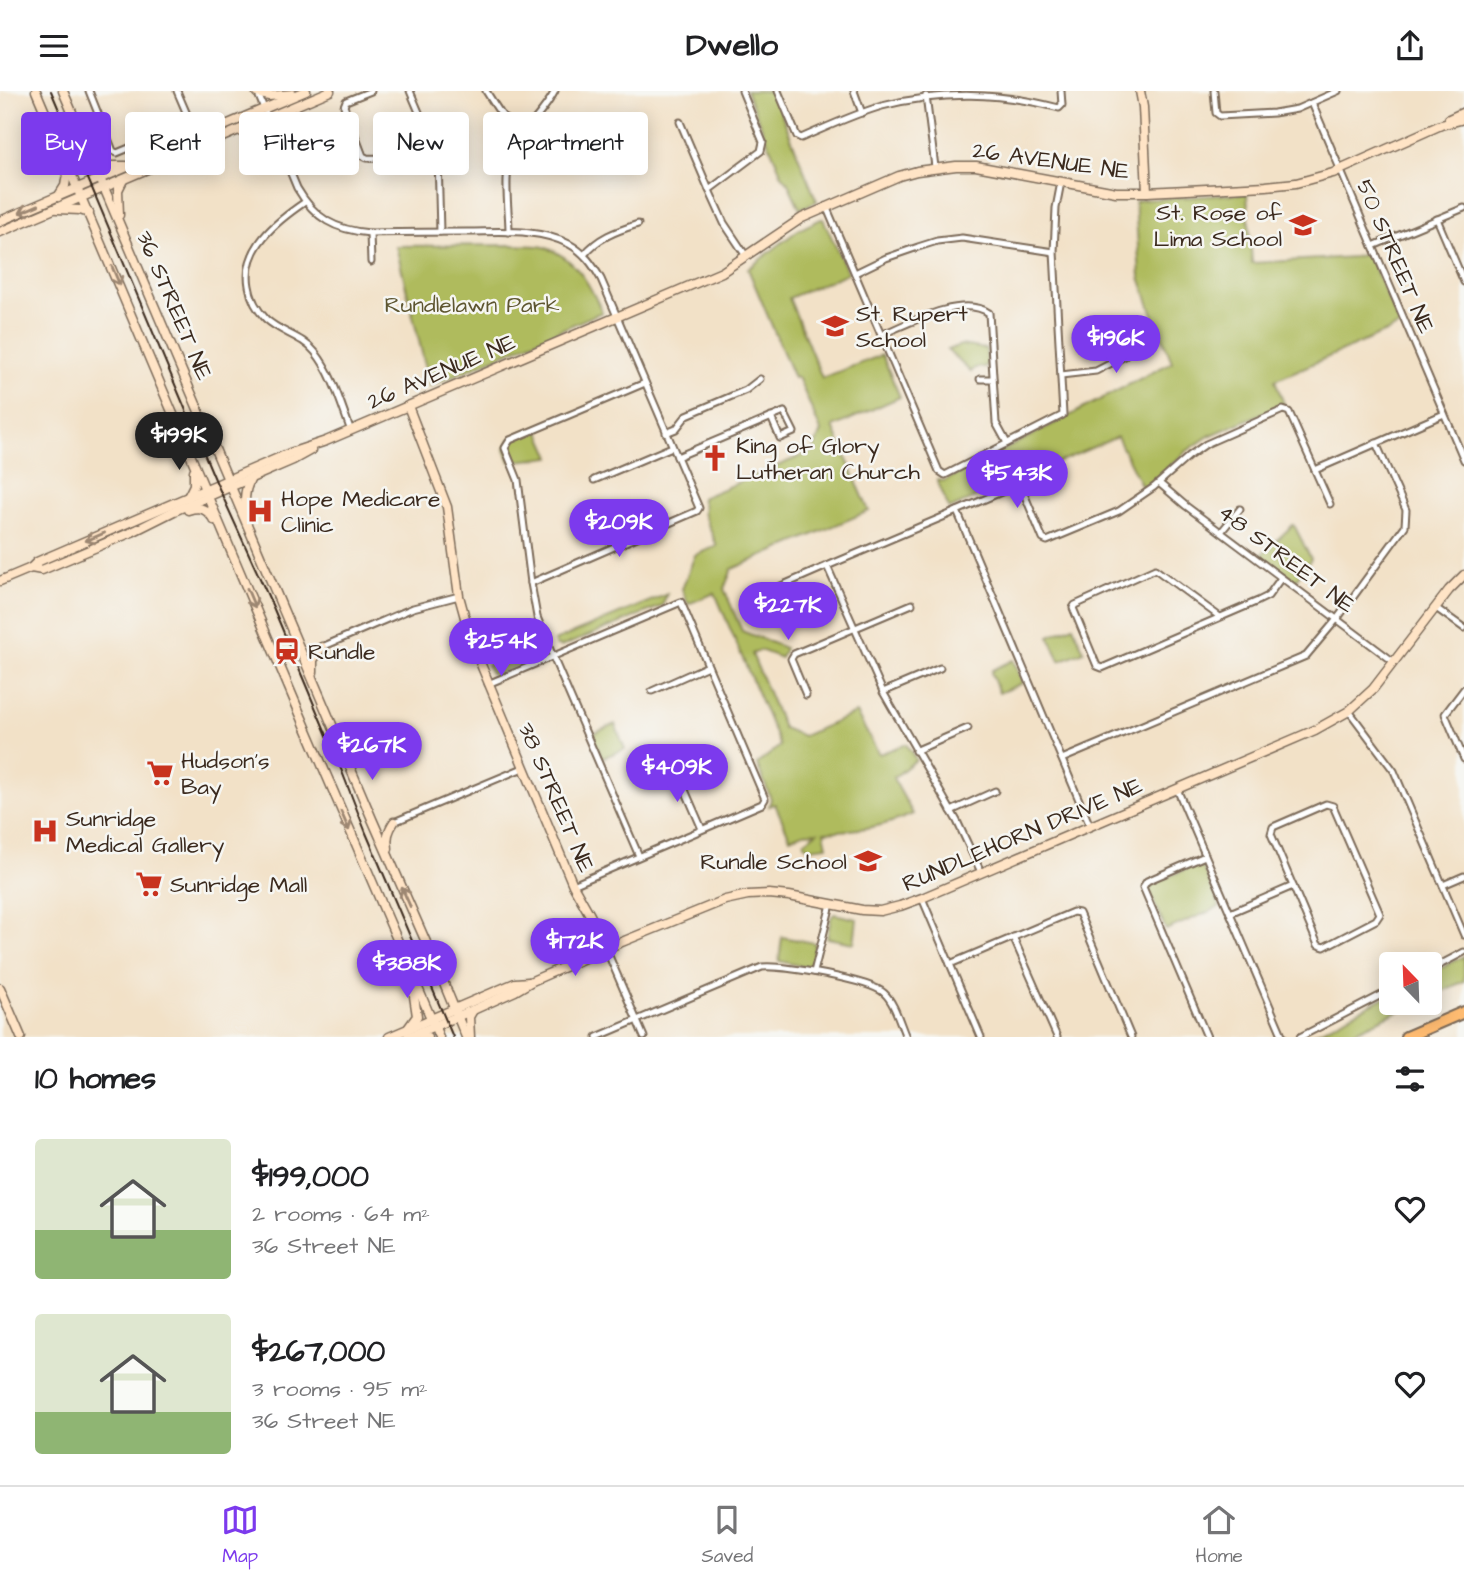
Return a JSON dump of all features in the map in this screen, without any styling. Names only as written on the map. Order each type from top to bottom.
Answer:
[{"type":"highway","points":[[1406,1037],[1464,1012]]},
{"type":"street","name":"36 STREET NE","points":[[36,91],[45,112]]},
{"type":"street","name":"36 STREET NE","points":[[63,91],[72,112]]},
{"type":"street","points":[[89,91],[113,151],[117,153],[187,124],[188,120],[177,91]]},
{"type":"street","points":[[282,112],[330,91]]},
{"type":"street","points":[[371,91],[346,101],[344,106],[363,156],[373,158]]},
{"type":"street","points":[[410,91],[419,112]]},
{"type":"street","points":[[486,91],[500,112]]},
{"type":"street","points":[[541,112],[555,91]]},
{"type":"street","points":[[709,190],[763,148],[742,91]]},
{"type":"street","points":[[778,91],[797,136],[801,138],[883,105],[926,96],[979,92],[1059,108],[1062,104],[1061,91]]},
{"type":"street","points":[[853,91],[862,113]]},
{"type":"street","points":[[1140,91],[1147,192]]},
{"type":"street","points":[[1214,91],[1216,113],[1220,116],[1297,109],[1338,91]]},
{"type":"street","points":[[257,92],[265,112]]},
{"type":"street","points":[[257,92],[269,96],[303,93]]},
{"type":"street","points":[[225,126],[303,93]]},
{"type":"street","points":[[926,96],[935,167]]},
{"type":"street","name":"50 STREET NE","points":[[1312,103],[1464,460]]},
{"type":"street","name":"26 AVENUE NE","points":[[1441,125],[1464,112]]},
{"type":"street","name":"26 AVENUE NE","points":[[32,568],[42,570],[132,532],[290,453],[351,431],[722,272],[786,227],[826,206],[899,176],[935,167],[976,166],[1109,191],[1147,192],[1296,183],[1340,170],[1441,125],[1464,119]]},
{"type":"street","points":[[680,122],[724,223],[746,255]]},
{"type":"street","points":[[0,221],[58,197],[104,187],[239,129]]},
{"type":"street","points":[[232,132],[239,132]]},
{"type":"street","points":[[0,232],[54,209],[100,178],[125,168]]},
{"type":"street","points":[[58,197],[65,186],[67,175]]},
{"type":"street","name":"36 STREET NE","points":[[73,175],[439,1037]]},
{"type":"street","name":"36 STREET NE","points":[[99,175],[248,527],[305,645],[316,685],[391,865],[468,1037]]},
{"type":"street","points":[[292,175],[305,202],[314,212],[331,224],[351,231],[509,232],[554,237],[584,255],[601,279],[699,508],[531,583]]},
{"type":"street","points":[[438,175],[440,232]]},
{"type":"street","points":[[508,175],[509,232]]},
{"type":"street","points":[[119,222],[118,190],[122,180]]},
{"type":"street","points":[[826,206],[939,471],[945,475],[1063,415],[1054,252],[1060,182]]},
{"type":"street","points":[[305,202],[276,224],[256,247],[249,266],[250,292],[254,304],[267,320],[300,339],[320,358],[351,431]]},
{"type":"street","points":[[1373,246],[1464,208]]},
{"type":"street","points":[[54,209],[89,213]]},
{"type":"street","points":[[1437,219],[1464,282]]},
{"type":"street","points":[[584,255],[594,244],[612,232],[638,224]]},
{"type":"street","points":[[370,233],[370,262]]},
{"type":"street","points":[[855,273],[918,247],[962,237],[1054,252]]},
{"type":"street","points":[[881,335],[943,310],[959,307],[985,309],[990,319],[996,423],[1007,443]]},
{"type":"street","points":[[1061,375],[1096,371],[1125,356],[1134,329]]},
{"type":"street","points":[[666,433],[676,429],[687,415],[746,390],[760,379]]},
{"type":"street","points":[[980,379],[993,379]]},
{"type":"street","points":[[639,856],[537,617],[518,480],[505,448],[510,440],[645,383]]},
{"type":"street","name":"38 STREET NE","points":[[408,405],[447,507],[459,596],[472,643],[573,885],[596,926],[644,1037]]},
{"type":"street","points":[[765,593],[1020,484],[1043,539],[1048,541],[1119,510],[1159,483],[1206,444],[1283,410],[1289,412],[1330,504]]},
{"type":"street","points":[[677,457],[771,417],[784,412],[794,432],[780,438],[771,417]]},
{"type":"street","points":[[1315,470],[1444,414]]},
{"type":"street","name":"26 AVENUE NE","points":[[230,484],[250,479],[293,460],[326,441]]},
{"type":"street","points":[[1062,759],[1306,656],[1338,619],[1405,526],[1406,510],[1377,443]]},
{"type":"street","points":[[594,480],[672,447]]},
{"type":"street","points":[[188,497],[195,479],[189,451]]},
{"type":"street","points":[[248,527],[244,498],[250,479]]},
{"type":"street","name":"48 STREET NE","points":[[1159,483],[1221,533],[1394,661]]},
{"type":"street","name":"26 AVENUE NE","points":[[0,581],[32,568],[37,562],[188,497],[207,493]]},
{"type":"street","points":[[174,511],[196,508],[206,510],[224,535]]},
{"type":"street","points":[[1221,533],[1240,509]]},
{"type":"street","points":[[957,511],[1090,826]]},
{"type":"street","points":[[827,566],[883,692],[951,811],[981,872]]},
{"type":"street","points":[[1220,617],[1155,569],[1073,608],[1097,666],[1101,668],[1258,601],[1268,596],[1281,578]]},
{"type":"street","name":"RUNDLEHORN DRIVE NE","points":[[456,1012],[473,1010],[606,949],[704,907],[736,897],[769,894],[880,911],[900,906],[1315,730],[1349,711],[1373,689],[1449,590],[1464,575]]},
{"type":"street","points":[[316,685],[312,664],[322,647],[413,608],[459,596]]},
{"type":"street","points":[[488,684],[681,602],[765,799],[762,804],[573,885]]},
{"type":"street","points":[[806,695],[791,659],[794,654],[912,604]]},
{"type":"street","points":[[1436,608],[1464,628]]},
{"type":"street","points":[[305,645],[322,647]]},
{"type":"street","points":[[652,691],[708,666]]},
{"type":"street","points":[[883,692],[940,668]]},
{"type":"street","points":[[1464,689],[1445,715],[1464,758]]},
{"type":"street","points":[[1349,711],[1394,771],[1464,935]]},
{"type":"street","points":[[915,751],[968,728]]},
{"type":"street","points":[[675,767],[702,829]]},
{"type":"street","points":[[372,819],[381,824],[394,823],[523,768]]},
{"type":"street","points":[[1177,789],[1283,1037]]},
{"type":"street","points":[[951,811],[995,791]]},
{"type":"street","points":[[1326,804],[1333,806],[1380,913],[1376,920],[1324,947],[1318,945],[1293,886],[1271,834],[1273,827],[1326,804]]},
{"type":"street","points":[[391,865],[387,841],[388,832],[394,823]]},
{"type":"street","points":[[1205,856],[1147,881],[1143,887],[1207,1037]]},
{"type":"street","points":[[1443,885],[1464,876]]},
{"type":"street","points":[[1230,913],[1293,886]]},
{"type":"street","points":[[922,898],[981,1037]]},
{"type":"street","points":[[814,972],[831,904]]},
{"type":"street","points":[[950,964],[1073,912],[1079,913],[1131,1037]]},
{"type":"street","points":[[1013,937],[1056,1037]]},
{"type":"street","points":[[1442,964],[1464,952]]},
{"type":"street","points":[[597,1037],[762,967],[773,966],[814,972],[873,986],[885,993],[906,1037]]},
{"type":"street","points":[[407,1033],[417,1016],[410,970]]},
{"type":"street","name":"RUNDLEHORN DRIVE NE","points":[[389,1037],[407,1033],[456,1012],[515,983],[532,981]]},
{"type":"street","points":[[0,988],[21,1037]]},
{"type":"street","points":[[1300,1037],[1379,996]]},
{"type":"street","points":[[468,1037],[469,1017],[473,1010]]},
{"type":"green space","points":[[746,91],[772,91],[817,201],[800,209],[782,175]]},
{"type":"green space","points":[[1247,194],[1252,263],[1355,257],[1368,253],[1400,326],[1275,380],[1284,404],[1209,436],[1143,489],[1117,437],[949,509],[937,480],[944,481],[964,471],[1172,362],[1140,277],[1135,202]]},
{"type":"green space","points":[[821,219],[848,273],[789,298],[822,378],[882,355],[900,397],[833,427],[869,511],[732,569],[724,589],[742,631],[785,648],[781,658],[760,650],[752,654],[783,728],[803,736],[856,713],[879,754],[906,744],[916,760],[893,778],[913,814],[870,827],[824,832],[827,846],[810,848],[804,845],[804,842],[817,832],[790,838],[775,804],[769,806],[771,799],[757,764],[780,746],[715,593],[688,604],[682,589],[695,555],[717,546],[703,513],[701,498],[813,451],[821,431],[798,377],[794,378],[748,269],[798,230]]},
{"type":"green space","name":"Rundlelawn Park","points":[[396,246],[544,247],[564,257],[587,282],[602,312],[430,386]]},
{"type":"green space","points":[[961,345],[986,349],[985,367],[975,368],[971,372],[947,350]]},
{"type":"green space","points":[[538,428],[551,457],[510,462],[505,448],[510,440]]},
{"type":"green space","points":[[1293,525],[1311,559],[1295,581],[1261,555]]},
{"type":"green space","points":[[667,594],[662,606],[561,647],[556,646],[554,641]]},
{"type":"green space","points":[[1073,626],[1084,651],[1060,661],[1049,636]]},
{"type":"green space","points":[[542,642],[546,650],[543,655],[496,675],[491,673],[487,665]]},
{"type":"green space","points":[[1013,660],[1023,683],[999,693],[992,670]]},
{"type":"green space","points":[[615,724],[625,749],[602,758],[592,734]]},
{"type":"green space","points":[[1196,865],[1203,868],[1220,907],[1166,930],[1149,891],[1151,884]]},
{"type":"green space","points":[[834,914],[857,919],[854,943],[827,938]]},
{"type":"green space","points":[[782,937],[815,943],[813,957],[808,965],[805,967],[779,961]]},
{"type":"green space","points":[[1464,956],[1464,981],[1442,991],[1442,968]]},
{"type":"green space","points":[[1379,1000],[1379,1015],[1390,1015],[1343,1037],[1308,1037]]},
{"type":"tram line","points":[[51,91],[217,484],[273,607],[453,1037]]},
{"type":"place","name":"St. Rose of Lima School","points":[[1303,225]]},
{"type":"place","name":"St. Rupert School","points":[[835,326]]},
{"type":"place","name":"King of Glory Lutheran Church","points":[[715,458]]},
{"type":"place","name":"Hope Medicare Clinic","points":[[260,511]]},
{"type":"place","name":"Rundle","points":[[287,651]]},
{"type":"place","name":"Hudson's Bay","points":[[160,773]]},
{"type":"place","name":"Sunridge Medical Gallery","points":[[45,831]]},
{"type":"place","name":"Rundle School","points":[[868,861]]},
{"type":"place","name":"Sunridge Mall","points":[[149,884]]}]
